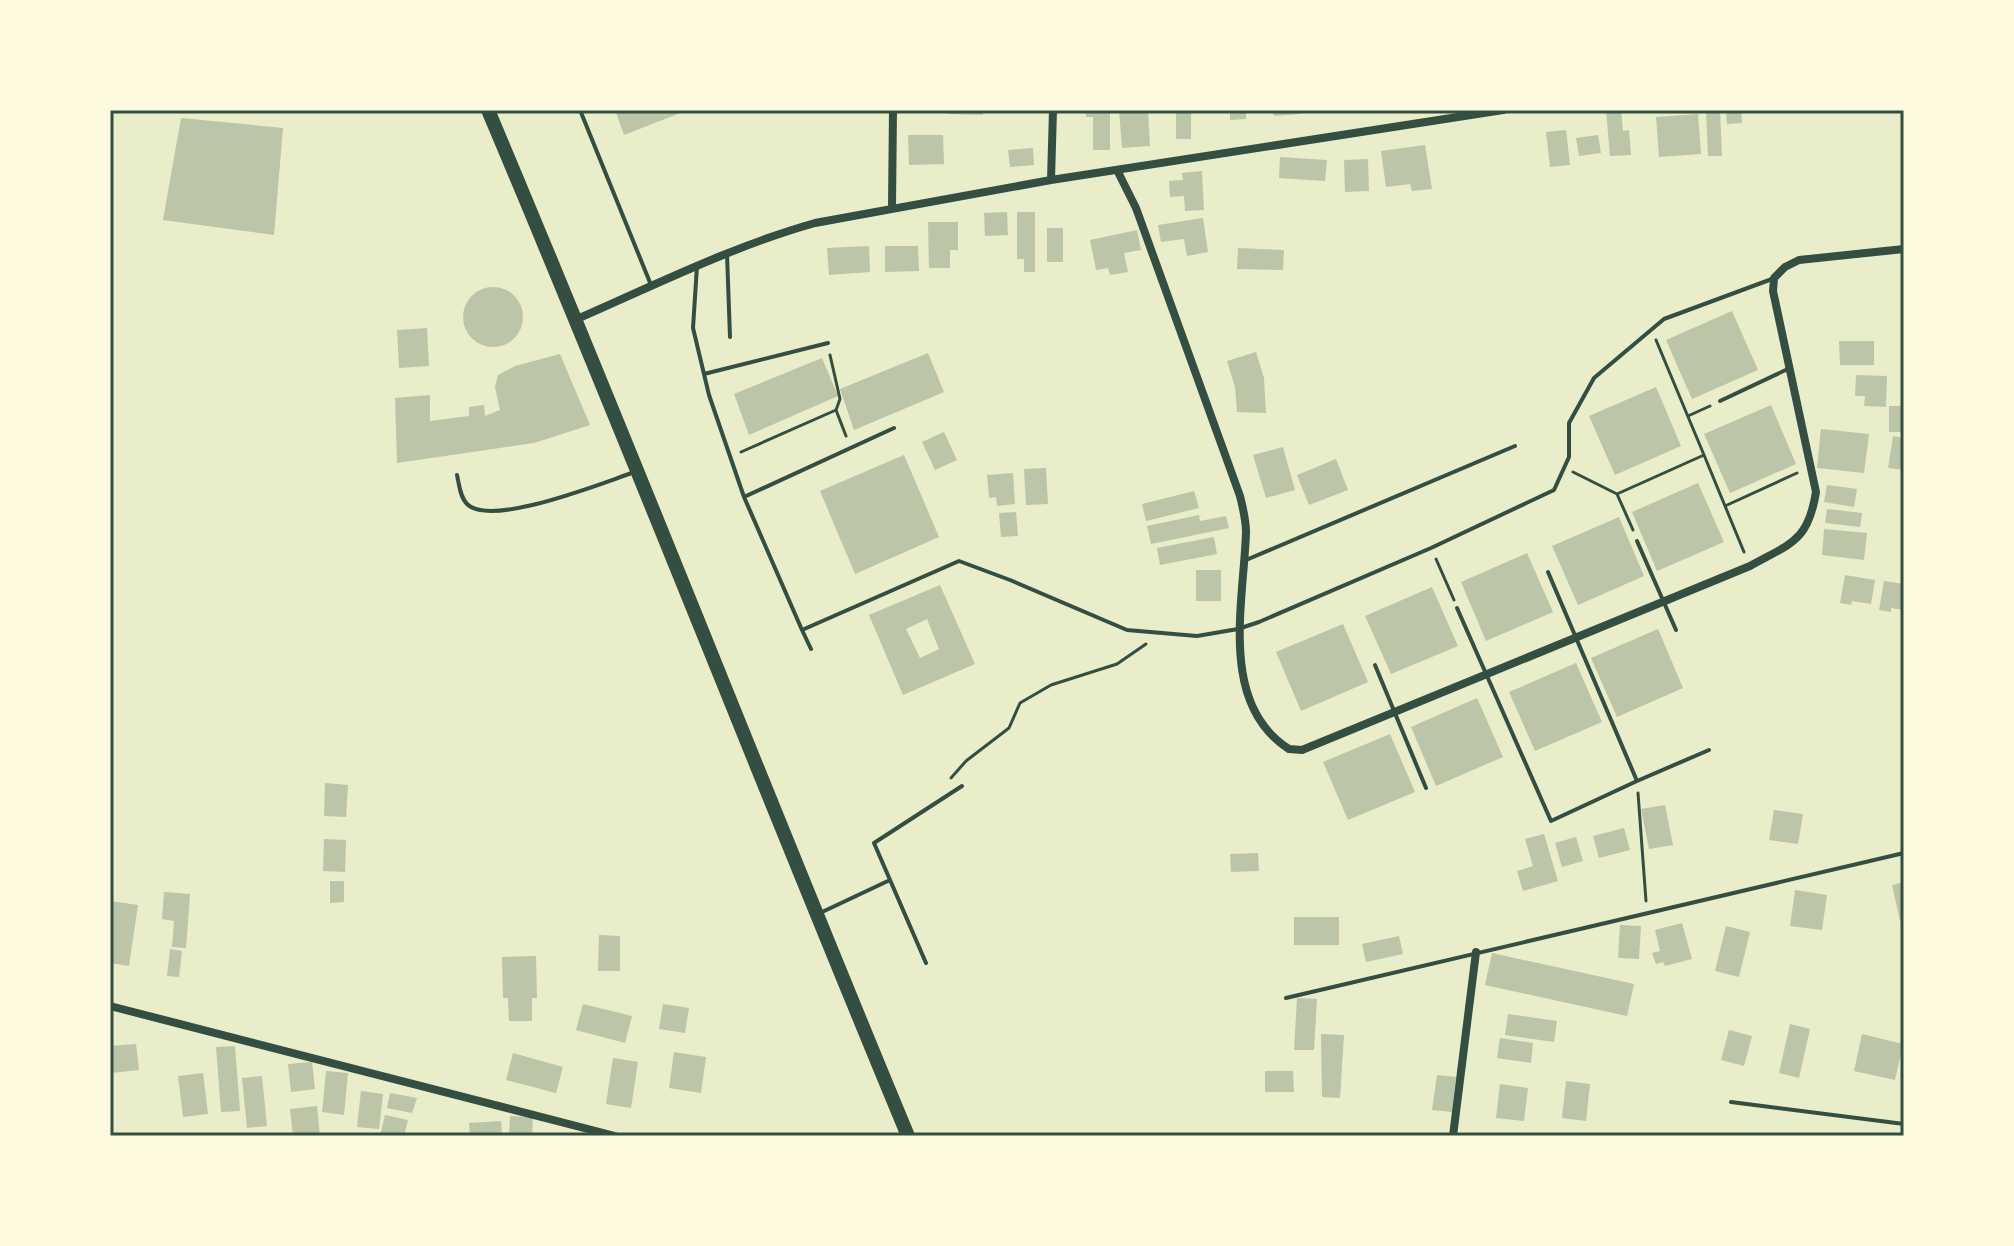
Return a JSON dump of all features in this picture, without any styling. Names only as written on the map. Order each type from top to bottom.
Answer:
[{"type":"main road","points":[[488,110],[577,319],[908,1136]]},
{"type":"street","points":[[892,207],[893,110]]},
{"type":"street","points":[[1051,180],[1053,110]]},
{"type":"street","points":[[577,319],[785,231],[892,207],[1051,180],[1503,110]]},
{"type":"street","points":[[1117,170],[1136,208],[1240,496],[1246,529],[1238,629],[1241,668],[1255,710],[1269,732],[1289,749],[1302,750],[1750,566],[1802,535],[1812,518],[1816,492],[1773,291],[1774,278],[1785,267],[1799,260],[1904,249]]},
{"type":"street","points":[[1453,1136],[1476,952]]},
{"type":"street","points":[[110,1006],[615,1136]]},
{"type":"lane","points":[[580,110],[652,287]]},
{"type":"lane","points":[[727,254],[730,337]]},
{"type":"lane","points":[[697,266],[693,328],[704,374],[744,497],[811,649]]},
{"type":"lane","points":[[802,630],[959,561],[1127,630],[1197,636],[1238,629],[1431,548],[1554,490],[1569,457],[1569,423],[1594,378],[1664,319],[1774,278]]},
{"type":"lane","points":[[704,374],[828,343]]},
{"type":"lane","points":[[1720,401],[1791,368]]},
{"type":"lane","points":[[744,497],[894,428]]},
{"type":"lane","points":[[1243,561],[1515,446]]},
{"type":"lane","points":[[457,475],[461,495],[467,505],[477,510],[496,511],[516,510],[638,471]]},
{"type":"lane","points":[[1637,541],[1676,630]]},
{"type":"lane","points":[[1548,572],[1637,781]]},
{"type":"lane","points":[[1457,608],[1551,821],[1709,750]]},
{"type":"lane","points":[[1375,665],[1426,788]]},
{"type":"lane","points":[[926,963],[874,843],[962,786]]},
{"type":"lane","points":[[1286,998],[1904,853]]},
{"type":"lane","points":[[816,915],[890,880]]},
{"type":"lane","points":[[1731,1102],[1904,1124]]},
{"type":"path","points":[[1652,330],[1750,566]]},
{"type":"path","points":[[828,343],[840,399],[836,410],[851,448]]},
{"type":"path","points":[[1688,416],[1720,401]]},
{"type":"path","points":[[730,457],[836,410]]},
{"type":"path","points":[[1617,494],[1704,455]]},
{"type":"path","points":[[1725,506],[1811,467]]},
{"type":"path","points":[[1566,468],[1617,494],[1637,541]]},
{"type":"path","points":[[1431,548],[1457,608]]},
{"type":"path","points":[[949,780],[966,761],[1009,728],[1020,703],[1051,685],[1117,664],[1162,633]]},
{"type":"path","points":[[1637,781],[1647,913]]},
{"type":"building","points":[[615,110],[688,110],[624,135]]},
{"type":"building","points":[[948,110],[983,110],[983,115],[948,114]]},
{"type":"building","points":[[1086,110],[1110,110],[1110,150],[1093,150],[1093,117],[1086,117]]},
{"type":"building","points":[[1119,110],[1148,110],[1150,146],[1122,148]]},
{"type":"building","points":[[1176,110],[1191,110],[1191,139],[1176,139]]},
{"type":"building","points":[[1230,110],[1246,110],[1246,119],[1230,120]]},
{"type":"building","points":[[1273,110],[1300,110],[1300,114],[1274,116]]},
{"type":"building","points":[[1606,110],[1621,110],[1623,131],[1629,130],[1631,155],[1610,156]]},
{"type":"building","points":[[1706,110],[1720,110],[1722,156],[1708,156]]},
{"type":"building","points":[[1726,110],[1741,110],[1742,123],[1727,124]]},
{"type":"building","points":[[1698,114],[1701,154],[1659,157],[1656,117]]},
{"type":"building","points":[[181,118],[283,128],[274,235],[163,220]]},
{"type":"building","points":[[1566,130],[1570,165],[1550,167],[1546,132]]},
{"type":"building","points":[[908,135],[943,135],[944,164],[909,165]]},
{"type":"building","points":[[1598,135],[1601,153],[1579,156],[1576,138]]},
{"type":"building","points":[[1425,145],[1432,189],[1412,191],[1410,184],[1386,187],[1381,151]]},
{"type":"building","points":[[1033,148],[1034,165],[1010,167],[1008,150]]},
{"type":"building","points":[[1280,157],[1327,160],[1325,181],[1279,178]]},
{"type":"building","points":[[1368,159],[1369,191],[1345,192],[1344,160]]},
{"type":"building","points":[[1202,171],[1204,210],[1185,211],[1184,196],[1170,197],[1169,181],[1183,180],[1182,173]]},
{"type":"building","points":[[1007,212],[1008,235],[985,236],[984,213]]},
{"type":"building","points":[[1017,212],[1035,212],[1035,272],[1024,272],[1024,259],[1017,259]]},
{"type":"building","points":[[1203,218],[1208,252],[1187,256],[1184,239],[1161,242],[1158,225]]},
{"type":"building","points":[[928,222],[958,222],[958,250],[950,250],[950,268],[929,268]]},
{"type":"building","points":[[1047,228],[1063,228],[1063,262],[1047,262]]},
{"type":"building","points":[[1137,230],[1141,250],[1124,253],[1128,272],[1110,275],[1108,268],[1096,270],[1090,240]]},
{"type":"building","points":[[869,246],[870,272],[829,275],[827,248]]},
{"type":"building","points":[[885,246],[918,246],[919,271],[885,272]]},
{"type":"building","points":[[1238,248],[1284,250],[1283,270],[1237,269]]},
{"type":"building","points":[[493,287],[515,295],[523,317],[515,339],[493,347],[471,339],[463,317],[471,295]]},
{"type":"building","points":[[1732,311],[1758,370],[1692,399],[1666,340]]},
{"type":"building","points":[[427,328],[429,366],[399,368],[397,330]]},
{"type":"building","points":[[1839,341],[1874,341],[1874,365],[1840,365]]},
{"type":"building","points":[[1256,352],[1264,378],[1266,413],[1237,412],[1235,387],[1227,361]]},
{"type":"building","points":[[928,353],[944,392],[854,430],[840,389]]},
{"type":"building","points":[[560,354],[590,425],[534,443],[397,463],[395,398],[430,395],[430,421],[469,416],[469,407],[484,405],[485,416],[500,410],[495,387],[498,375],[515,366]]},
{"type":"building","points":[[822,358],[838,396],[749,435],[734,394]]},
{"type":"building","points":[[1856,375],[1887,376],[1886,407],[1864,406],[1865,396],[1855,396]]},
{"type":"building","points":[[1656,387],[1681,446],[1615,475],[1589,416]]},
{"type":"building","points":[[1771,405],[1796,464],[1730,493],[1704,434]]},
{"type":"building","points":[[1889,406],[1904,406],[1904,432],[1889,432]]},
{"type":"building","points":[[1821,429],[1869,434],[1864,473],[1817,468]]},
{"type":"building","points":[[944,432],[957,460],[935,470],[922,442]]},
{"type":"building","points":[[1893,436],[1904,438],[1904,470],[1888,468]]},
{"type":"building","points":[[1283,447],[1295,490],[1266,498],[1253,455]]},
{"type":"building","points":[[904,455],[939,537],[855,574],[820,491]]},
{"type":"building","points":[[1336,459],[1348,490],[1309,505],[1297,475]]},
{"type":"building","points":[[1046,468],[1048,504],[1026,505],[1024,469]]},
{"type":"building","points":[[1013,473],[1015,504],[997,506],[996,497],[989,498],[987,475]]},
{"type":"building","points":[[1698,483],[1724,542],[1657,571],[1632,512]]},
{"type":"building","points":[[1827,485],[1857,489],[1854,507],[1824,502]]},
{"type":"building","points":[[1194,491],[1199,508],[1146,521],[1142,504]]},
{"type":"building","points":[[1827,509],[1862,513],[1860,527],[1825,523]]},
{"type":"building","points":[[1016,512],[1018,536],[1001,537],[999,513]]},
{"type":"building","points":[[1199,515],[1200,521],[1226,516],[1229,528],[1151,544],[1147,526]]},
{"type":"building","points":[[1619,517],[1644,576],[1578,605],[1552,546]]},
{"type":"building","points":[[1824,529],[1867,533],[1864,560],[1822,555]]},
{"type":"building","points":[[1214,537],[1217,554],[1160,565],[1157,548]]},
{"type":"building","points":[[1527,553],[1553,612],[1486,641],[1461,582]]},
{"type":"building","points":[[1196,570],[1221,570],[1221,601],[1196,601]]},
{"type":"building","points":[[1845,575],[1875,580],[1871,604],[1840,603]]},
{"type":"building","points":[[1884,581],[1904,584],[1904,610],[1879,610]]},
{"type":"building","points":[[940,585],[975,664],[903,695],[869,615]],"holes":[[[927,619],[939,649],[920,658],[906,629]]]},
{"type":"building","points":[[1432,587],[1458,646],[1391,674],[1365,616]]},
{"type":"building","points":[[1343,624],[1368,682],[1301,711],[1276,652]]},
{"type":"building","points":[[1658,629],[1683,688],[1617,717],[1591,658]]},
{"type":"building","points":[[1576,663],[1602,722],[1535,751],[1509,692]]},
{"type":"building","points":[[1477,698],[1503,757],[1436,786],[1411,727]]},
{"type":"building","points":[[1390,734],[1415,792],[1348,820],[1323,762]]},
{"type":"building","points":[[325,783],[348,785],[346,817],[324,816]]},
{"type":"building","points":[[1665,805],[1673,845],[1649,849],[1641,809]]},
{"type":"building","points":[[1774,810],[1803,814],[1798,844],[1769,840]]},
{"type":"building","points":[[1624,828],[1630,850],[1599,858],[1593,836]]},
{"type":"building","points":[[1544,834],[1558,881],[1523,891],[1517,871],[1533,866],[1525,839]]},
{"type":"building","points":[[1576,837],[1583,861],[1562,867],[1555,843]]},
{"type":"building","points":[[324,839],[346,840],[345,872],[323,871]]},
{"type":"building","points":[[1258,853],[1259,871],[1231,872],[1230,854]]},
{"type":"building","points":[[330,881],[344,881],[344,902],[330,903]]},
{"type":"building","points":[[1904,882],[1904,920],[1900,921],[1892,885]]},
{"type":"building","points":[[1795,890],[1827,895],[1822,930],[1790,926]]},
{"type":"building","points":[[164,892],[190,894],[186,948],[172,947],[174,921],[162,919]]},
{"type":"building","points":[[110,901],[138,905],[129,966],[110,963]]},
{"type":"building","points":[[1294,917],[1339,917],[1339,945],[1294,945]]},
{"type":"building","points":[[1682,923],[1692,959],[1665,966],[1663,962],[1656,964],[1652,953],[1660,951],[1655,930]]},
{"type":"building","points":[[1620,925],[1641,926],[1639,959],[1618,958]]},
{"type":"building","points":[[1726,926],[1750,932],[1739,977],[1715,971]]},
{"type":"building","points":[[599,935],[620,936],[620,971],[598,971]]},
{"type":"building","points":[[1399,936],[1403,954],[1366,962],[1362,944]]},
{"type":"building","points":[[170,949],[182,951],[179,977],[167,976]]},
{"type":"building","points":[[1492,953],[1634,984],[1627,1016],[1485,985]]},
{"type":"building","points":[[536,956],[537,998],[532,998],[532,1021],[509,1021],[508,998],[503,998],[502,957]]},
{"type":"building","points":[[1297,998],[1317,999],[1314,1050],[1294,1050]]},
{"type":"building","points":[[583,1004],[632,1016],[625,1043],[576,1030]]},
{"type":"building","points":[[663,1004],[689,1008],[685,1033],[659,1029]]},
{"type":"building","points":[[1508,1014],[1557,1021],[1554,1042],[1505,1035]]},
{"type":"building","points":[[1790,1024],[1810,1029],[1799,1078],[1779,1073]]},
{"type":"building","points":[[1729,1030],[1752,1036],[1744,1066],[1721,1060]]},
{"type":"building","points":[[1321,1034],[1344,1035],[1340,1098],[1322,1097]]},
{"type":"building","points":[[1862,1034],[1903,1044],[1895,1080],[1854,1071]]},
{"type":"building","points":[[1500,1038],[1533,1043],[1531,1063],[1497,1058]]},
{"type":"building","points":[[136,1044],[139,1070],[111,1073],[110,1046]]},
{"type":"building","points":[[235,1046],[240,1111],[221,1112],[216,1047]]},
{"type":"building","points":[[674,1052],[706,1057],[701,1093],[669,1088]]},
{"type":"building","points":[[513,1053],[563,1067],[556,1093],[506,1080]]},
{"type":"building","points":[[613,1058],[638,1062],[631,1108],[606,1104]]},
{"type":"building","points":[[312,1062],[315,1089],[291,1092],[288,1064]]},
{"type":"building","points":[[326,1071],[348,1073],[344,1115],[322,1112]]},
{"type":"building","points":[[1265,1071],[1293,1071],[1294,1092],[1265,1092]]},
{"type":"building","points":[[203,1073],[208,1114],[183,1117],[178,1076]]},
{"type":"building","points":[[1437,1075],[1456,1077],[1452,1112],[1432,1110]]},
{"type":"building","points":[[262,1076],[267,1126],[247,1128],[242,1078]]},
{"type":"building","points":[[1566,1081],[1590,1084],[1586,1121],[1562,1118]]},
{"type":"building","points":[[1500,1084],[1528,1088],[1524,1121],[1496,1118]]},
{"type":"building","points":[[361,1091],[383,1094],[379,1129],[357,1127]]},
{"type":"building","points":[[390,1093],[417,1098],[412,1113],[387,1108]]},
{"type":"building","points":[[317,1106],[320,1136],[293,1136],[290,1109]]},
{"type":"building","points":[[385,1115],[408,1120],[404,1136],[380,1136]]},
{"type":"building","points":[[510,1116],[533,1117],[532,1136],[509,1136]]},
{"type":"building","points":[[501,1121],[502,1136],[470,1136],[469,1123]]}]
